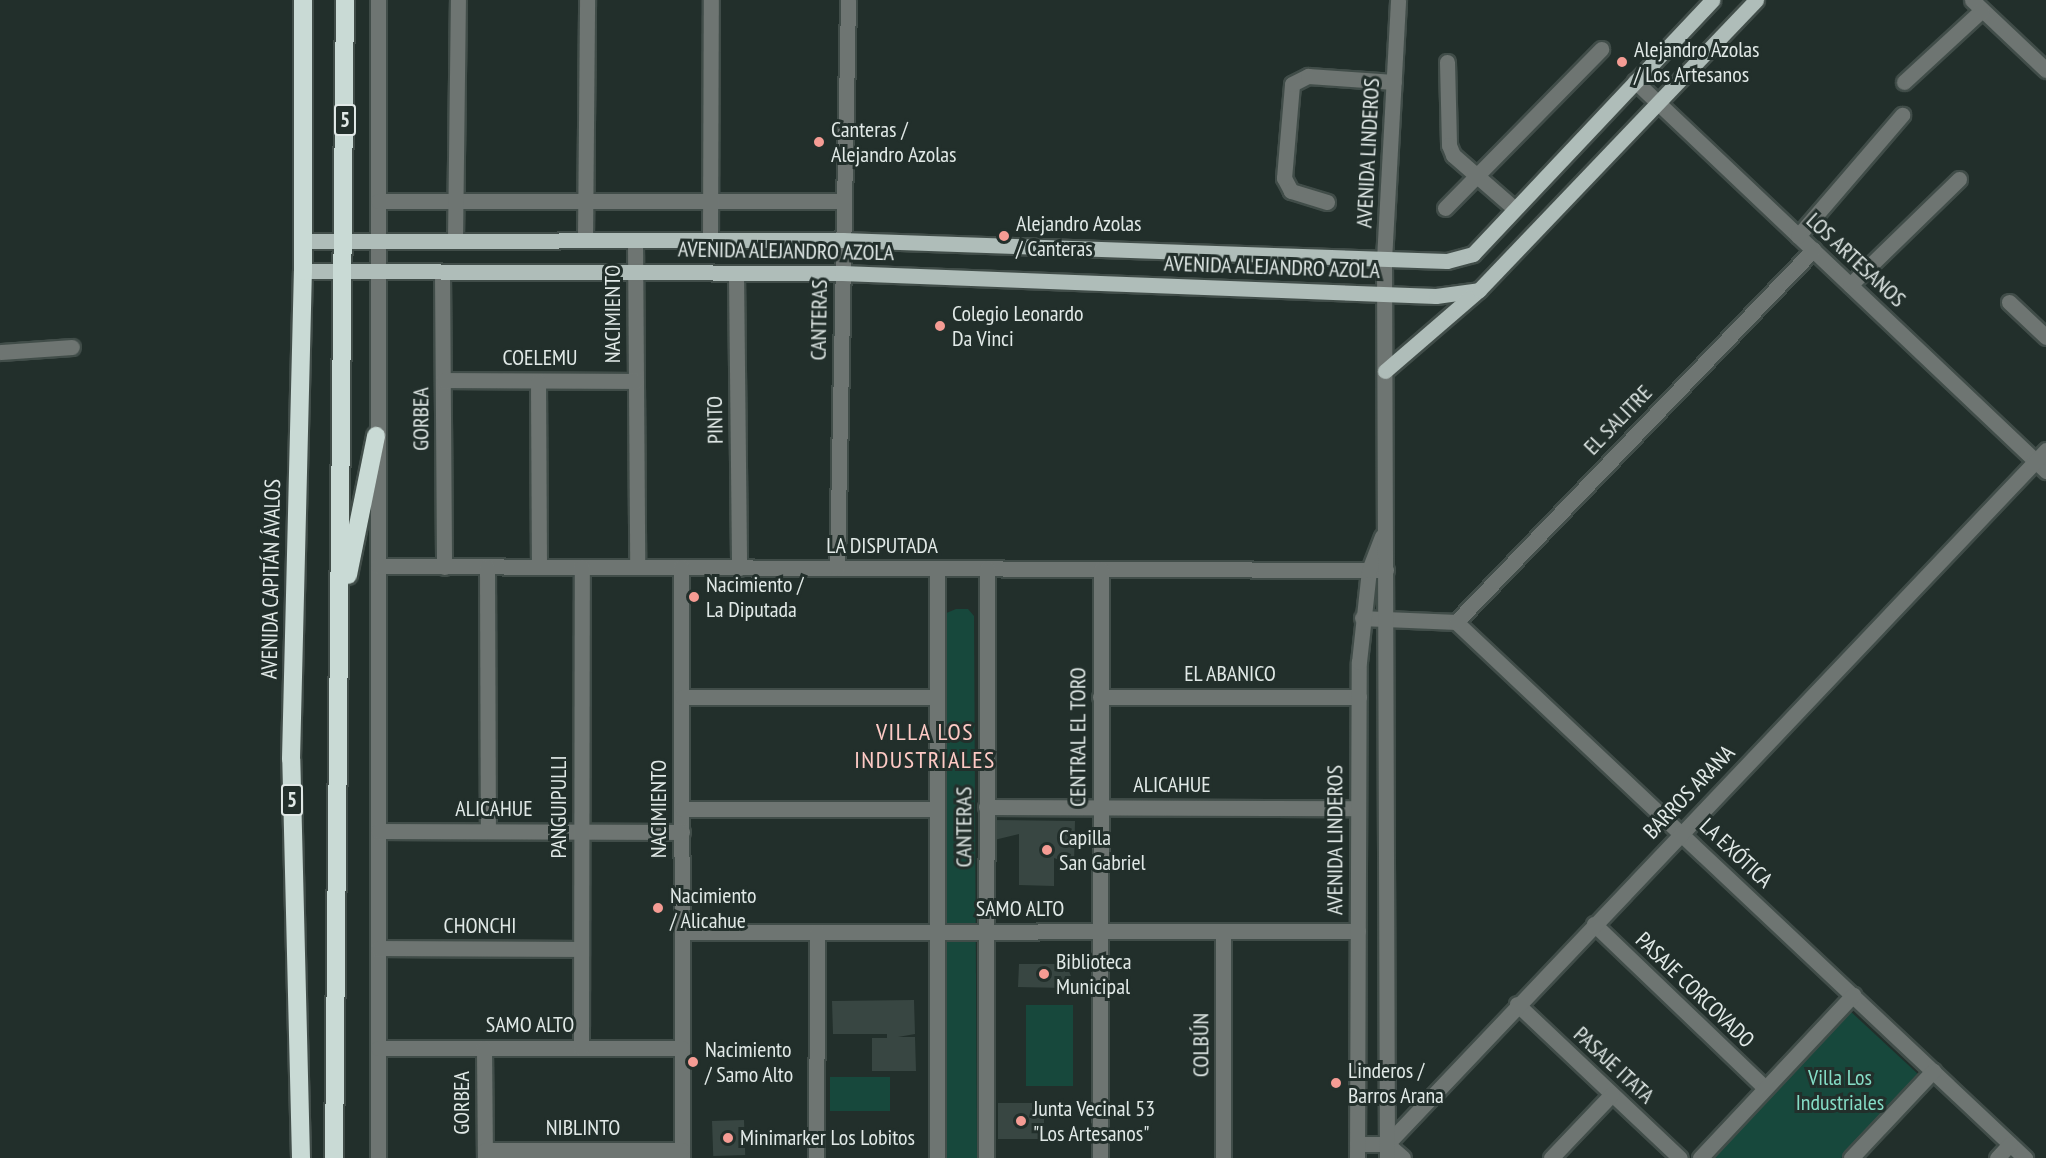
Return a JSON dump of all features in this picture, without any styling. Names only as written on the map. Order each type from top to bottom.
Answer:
[{"type":"highway","name":"AVENIDA CAPITÁN ÁVALOS","points":[[301,1158],[291,759],[303,272],[303,0]]},
{"type":"highway","name":"5","points":[[334,1158],[345,241],[345,0]]},
{"type":"highway","points":[[339,618],[376,436]]},
{"type":"main road","name":"AVENIDA ALEJANDRO AZOLA","points":[[302,241],[842,240],[1447,261],[1473,254],[1712,0]]},
{"type":"main road","points":[[1385,371],[1479,290],[1756,0]]},
{"type":"main road","name":"AVENIDA ALEJANDRO AZOLA","points":[[303,272],[842,273],[1436,296],[1479,290]]},
{"type":"street","points":[[378,0],[376,436],[378,1158]]},
{"type":"street","points":[[455,240],[458,0]]},
{"type":"street","name":"NACIMIENTO","points":[[585,240],[586,0]]},
{"type":"street","points":[[710,240],[711,0]]},
{"type":"street","name":"CANTERAS","points":[[837,568],[848,0]]},
{"type":"street","name":"AVENIDA LINDEROS","points":[[1387,1151],[1384,260],[1398,0]]},
{"type":"street","points":[[1904,82],[1977,5],[2046,70]]},
{"type":"street","points":[[1445,208],[1601,49]]},
{"type":"street","points":[[1447,62],[1449,145],[1453,155],[1515,209]]},
{"type":"street","points":[[1327,202],[1292,191],[1284,178],[1292,84],[1308,76],[1394,82]]},
{"type":"street","name":"LOS ARTESANOS","points":[[1635,81],[1850,285],[2042,461]]},
{"type":"street","points":[[1798,236],[1902,115]]},
{"type":"street","points":[[1850,285],[1959,179]]},
{"type":"street","points":[[378,201],[843,201]]},
{"type":"street","name":"NACIMIENTO","points":[[635,240],[637,567]]},
{"type":"street","name":"EL SALITRE","points":[[1456,622],[1813,250]]},
{"type":"street","name":"GORBEA","points":[[442,272],[444,567]]},
{"type":"street","name":"PINTO","points":[[736,273],[740,568]]},
{"type":"street","points":[[2009,302],[2046,337]]},
{"type":"street","points":[[0,352],[72,347]]},
{"type":"street","name":"COELEMU","points":[[443,380],[636,381]]},
{"type":"street","points":[[538,381],[539,567]]},
{"type":"street","name":"BARROS ARANA","points":[[1387,1151],[1517,1004],[2042,461]]},
{"type":"street","name":"AVENIDA LINDEROS","points":[[1357,1151],[1359,697],[1362,618],[1370,570],[1386,525]]},
{"type":"street","name":"LA DISPUTADA","points":[[378,566],[1386,570]]},
{"type":"street","points":[[487,567],[488,831]]},
{"type":"street","name":"PANGUIPULLI","points":[[581,1048],[582,567]]},
{"type":"street","name":"NACIMIENTO","points":[[681,567],[682,1154]]},
{"type":"street","name":"CANTERAS","points":[[937,568],[937,1158]]},
{"type":"street","name":"CANTERAS","points":[[986,1158],[987,568]]},
{"type":"street","name":"CENTRAL EL TORO","points":[[1100,1158],[1101,569]]},
{"type":"street","points":[[1362,618],[1456,622]]},
{"type":"street","name":"LA EXÓTICA","points":[[1456,622],[2025,1158]]},
{"type":"street","points":[[682,697],[937,697]]},
{"type":"street","name":"EL ABANICO","points":[[1100,697],[1359,697]]},
{"type":"street","name":"ALICAHUE","points":[[986,807],[1358,808]]},
{"type":"street","points":[[682,809],[937,809]]},
{"type":"street","name":"ALICAHUE","points":[[378,831],[682,832]]},
{"type":"street","name":"PASAJE CORCOVADO","points":[[1594,924],[1766,1088]]},
{"type":"street","name":"COLBÚN","points":[[1223,931],[1223,1158]]},
{"type":"street","name":"SAMO ALTO","points":[[682,932],[1358,931]]},
{"type":"street","points":[[816,1158],[817,932]]},
{"type":"street","name":"CHONCHI","points":[[378,948],[581,949]]},
{"type":"street","points":[[1700,1158],[1853,995]]},
{"type":"street","name":"PASAJE ITATA","points":[[1517,1004],[1680,1158]]},
{"type":"street","name":"SAMO ALTO","points":[[378,1048],[682,1048]]},
{"type":"street","name":"GORBEA","points":[[484,1048],[485,1154]]},
{"type":"street","points":[[1851,1158],[1933,1071]]},
{"type":"street","points":[[1551,1158],[1612,1094]]},
{"type":"street","points":[[1997,1158],[2010,1144]]},
{"type":"street","points":[[1357,1151],[1387,1151],[1403,1158]]},
{"type":"street","name":"NIBLINTO","points":[[485,1154],[682,1154]]},
{"type":"green space","points":[[956,609],[968,609],[974,616],[977,1158],[945,1158],[944,614]]},
{"type":"green space","points":[[1026,1005],[1073,1005],[1073,1086],[1026,1086]]},
{"type":"green space","name":"Villa Los Industriales","points":[[1849,1010],[1919,1075],[1841,1158],[1710,1158]]},
{"type":"green space","points":[[830,1077],[890,1077],[890,1111],[830,1111]]},
{"type":"building","name":"Capilla San Gabriel","points":[[991,820],[1075,821],[1074,865],[1054,858],[1054,886],[1019,885],[1019,834],[990,841]]},
{"type":"building","name":"Biblioteca Municipal","points":[[1019,964],[1066,964],[1071,976],[1065,979],[1065,988],[1018,987]]},
{"type":"building","points":[[914,1000],[915,1034],[898,1037],[915,1037],[916,1071],[872,1071],[872,1038],[887,1038],[887,1034],[833,1034],[832,1001]]},
{"type":"building","name":"Junta Vecinal 53 \"Los Artesanos\"","points":[[998,1103],[1044,1103],[1044,1139],[998,1139]]},
{"type":"building","name":"Minimarker Los Lobitos","points":[[744,1120],[745,1155],[713,1156],[712,1121]]},
{"type":"place","name":"Alejandro Azolas / Los Artesanos","points":[[1622,62]]},
{"type":"place","name":"Canteras / Alejandro Azolas","points":[[819,142]]},
{"type":"place","name":"Alejandro Azolas / Canteras","points":[[1004,236]]},
{"type":"place","name":"Colegio Leonardo Da Vinci","points":[[940,326]]},
{"type":"place","name":"Nacimiento / La Diputada","points":[[694,597]]},
{"type":"place","name":"Capilla San Gabriel","points":[[1047,850]]},
{"type":"place","name":"Nacimiento / Alicahue","points":[[658,908]]},
{"type":"place","name":"Biblioteca Municipal","points":[[1044,974]]},
{"type":"place","name":"Nacimiento / Samo Alto","points":[[693,1062]]},
{"type":"place","name":"Linderos / Barros Arana","points":[[1336,1083]]},
{"type":"place","name":"Junta Vecinal 53 \"Los Artesanos\"","points":[[1021,1121]]},
{"type":"place","name":"Minimarker Los Lobitos","points":[[728,1138]]},
{"type":"district","name":"VILLA LOS INDUSTRIALES","points":[[925,746]]}]
